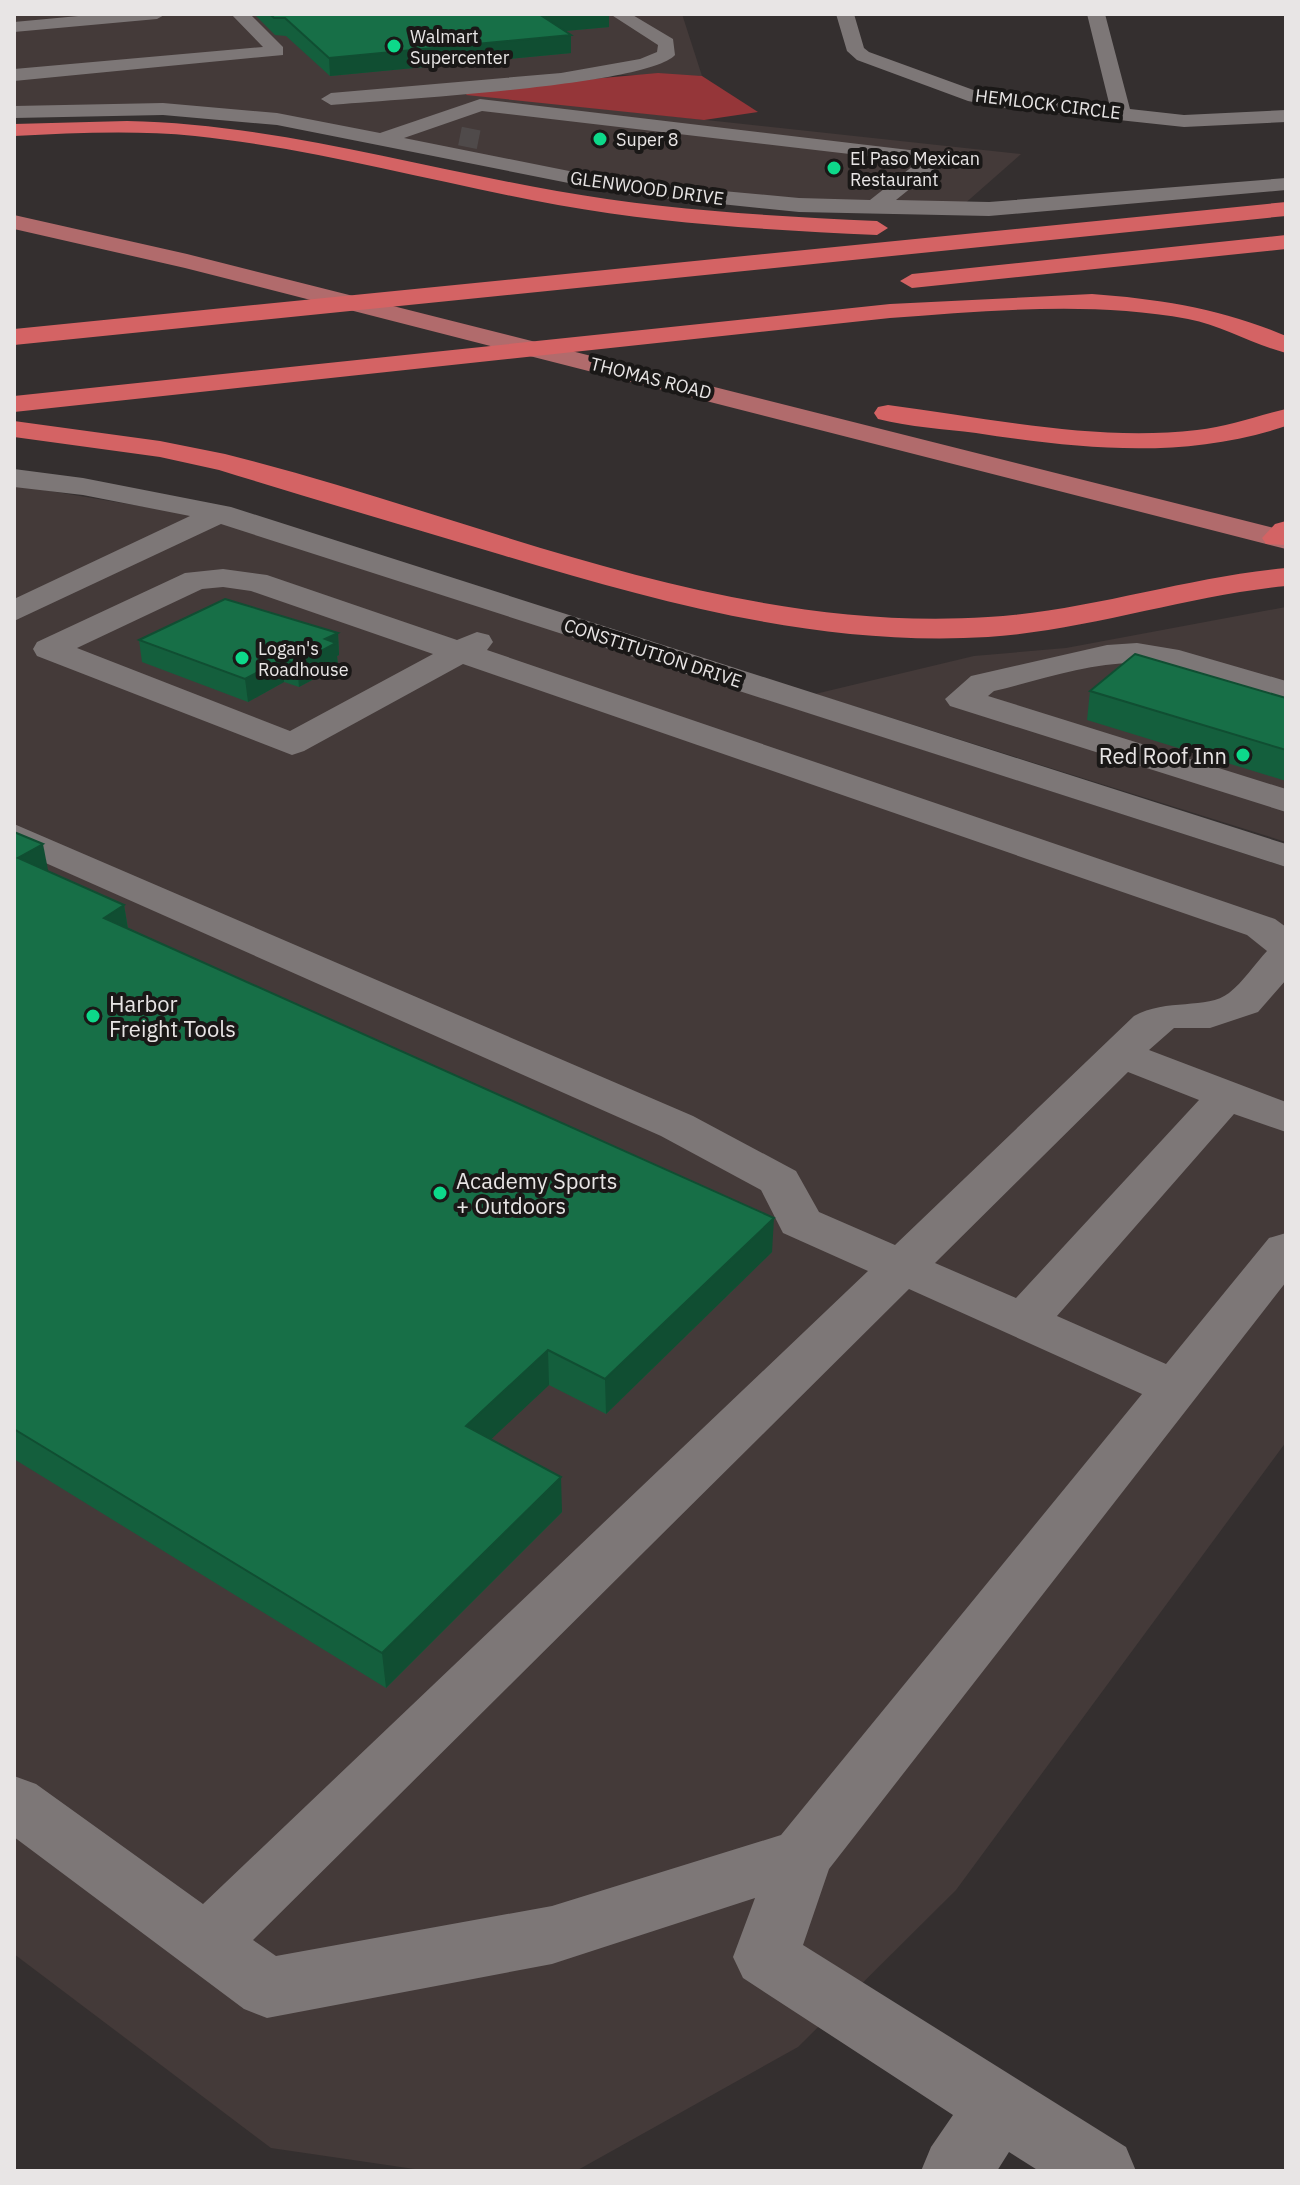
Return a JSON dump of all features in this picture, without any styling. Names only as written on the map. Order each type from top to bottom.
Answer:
[{"type":"highway","points":[[14,130],[115,126],[194,129],[280,141],[559,198],[657,213],[931,231],[1111,226]]},
{"type":"highway","points":[[14,337],[1286,209]]},
{"type":"highway","points":[[888,283],[1286,242]]},
{"type":"highway","points":[[14,404],[890,311],[975,305],[1046,303],[1154,307],[1241,325],[1286,345]]},
{"type":"highway","points":[[380,337],[523,322]]},
{"type":"highway","points":[[888,413],[1130,439],[1188,440],[1268,425],[1286,417]]},
{"type":"highway","points":[[14,429],[160,449],[225,463],[654,591],[780,618],[858,626],[988,627],[1068,617],[1245,581],[1286,577]]},
{"type":"main road","name":"THOMAS ROAD","points":[[14,199],[1148,477]]},
{"type":"main road","name":"THOMAS ROAD","points":[[14,222],[298,289],[661,381],[1281,525]]},
{"type":"street","points":[[14,27],[157,14]]},
{"type":"street","points":[[240,14],[285,61]]},
{"type":"street","points":[[290,121],[331,99],[606,72],[656,63],[666,55],[667,43],[619,14]]},
{"type":"street","name":"HEMLOCK CIRCLE","points":[[845,14],[856,51],[863,56],[975,97],[1220,122],[1286,116]]},
{"type":"street","points":[[1096,14],[1121,114]]},
{"type":"street","points":[[14,75],[285,61]]},
{"type":"street","points":[[14,88],[285,61]]},
{"type":"street","points":[[314,86],[331,99]]},
{"type":"street","points":[[380,140],[480,105],[936,158],[873,208]]},
{"type":"street","name":"GLENWOOD DRIVE","points":[[14,112],[163,109],[290,121],[624,188],[715,199],[873,208],[989,209],[1068,205],[1286,184]]},
{"type":"street","points":[[414,128],[541,149]]},
{"type":"street","points":[[624,188],[648,169],[891,194]]},
{"type":"street","name":"CONSTITUTION DRIVE","points":[[14,478],[95,487],[221,513],[1286,856]]},
{"type":"street","points":[[14,611],[221,513]]},
{"type":"street","points":[[528,613],[460,652],[292,744],[49,649],[196,580],[223,578],[256,582],[460,652],[1261,927],[1286,946]]},
{"type":"street","points":[[1286,692],[1167,657],[1137,653],[1107,655],[983,683],[962,699],[1286,801]]},
{"type":"street","points":[[14,835],[677,1126],[780,1181],[800,1222],[1175,1388]]},
{"type":"street","points":[[206,1943],[1149,1025],[1165,1016],[1210,1015],[1243,1003],[1286,955]]},
{"type":"street","points":[[1121,1054],[1286,1118]]},
{"type":"street","points":[[1024,1321],[1227,1095]]},
{"type":"street","points":[[1101,2171],[766,1957],[802,1856],[1286,1249]]},
{"type":"street","points":[[14,1802],[267,1988],[552,1935],[802,1856]]},
{"type":"street","points":[[956,2171],[999,2106]]},
{"type":"shaded area","points":[[14,14],[682,14],[702,76],[619,75],[470,90],[466,94],[1021,154],[962,206],[822,204],[584,178],[234,110],[14,109]]},
{"type":"shaded area","points":[[658,73],[702,76],[758,112],[704,120],[466,95],[470,90]]},
{"type":"shaded area","points":[[14,485],[200,516],[1286,867],[1286,1442],[956,1890],[798,2047],[576,2171],[428,2171],[271,2148],[14,1954]]},
{"type":"shaded area","points":[[1286,607],[1286,842],[815,694],[974,656],[1066,648]]},
{"type":"building","name":"Walmart Supercenter","points":[[270,14],[561,14],[542,16],[571,35],[329,58],[285,18],[274,18]]},
{"type":"building","points":[[225,599],[338,633],[325,639],[336,643],[297,664],[282,659],[245,679],[139,640]]},
{"type":"building","points":[[1135,654],[1286,698],[1286,750],[1090,691]]},
{"type":"building","points":[[14,832],[43,844],[18,858],[124,905],[104,918],[774,1218],[605,1379],[548,1350],[466,1426],[561,1477],[382,1653],[14,1429]]},
{"type":"tunnel","points":[[460,136],[480,140]]},
{"type":"place","name":"Walmart Supercenter","points":[[394,46]]},
{"type":"place","name":"Super 8","points":[[600,139]]},
{"type":"place","name":"El Paso Mexican Restaurant","points":[[834,168]]},
{"type":"place","name":"Logan's Roadhouse","points":[[242,658]]},
{"type":"place","name":"Red Roof Inn","points":[[1243,755]]},
{"type":"place","name":"Harbor Freight Tools","points":[[93,1016]]},
{"type":"place","name":"Academy Sports + Outdoors","points":[[440,1193]]}]
